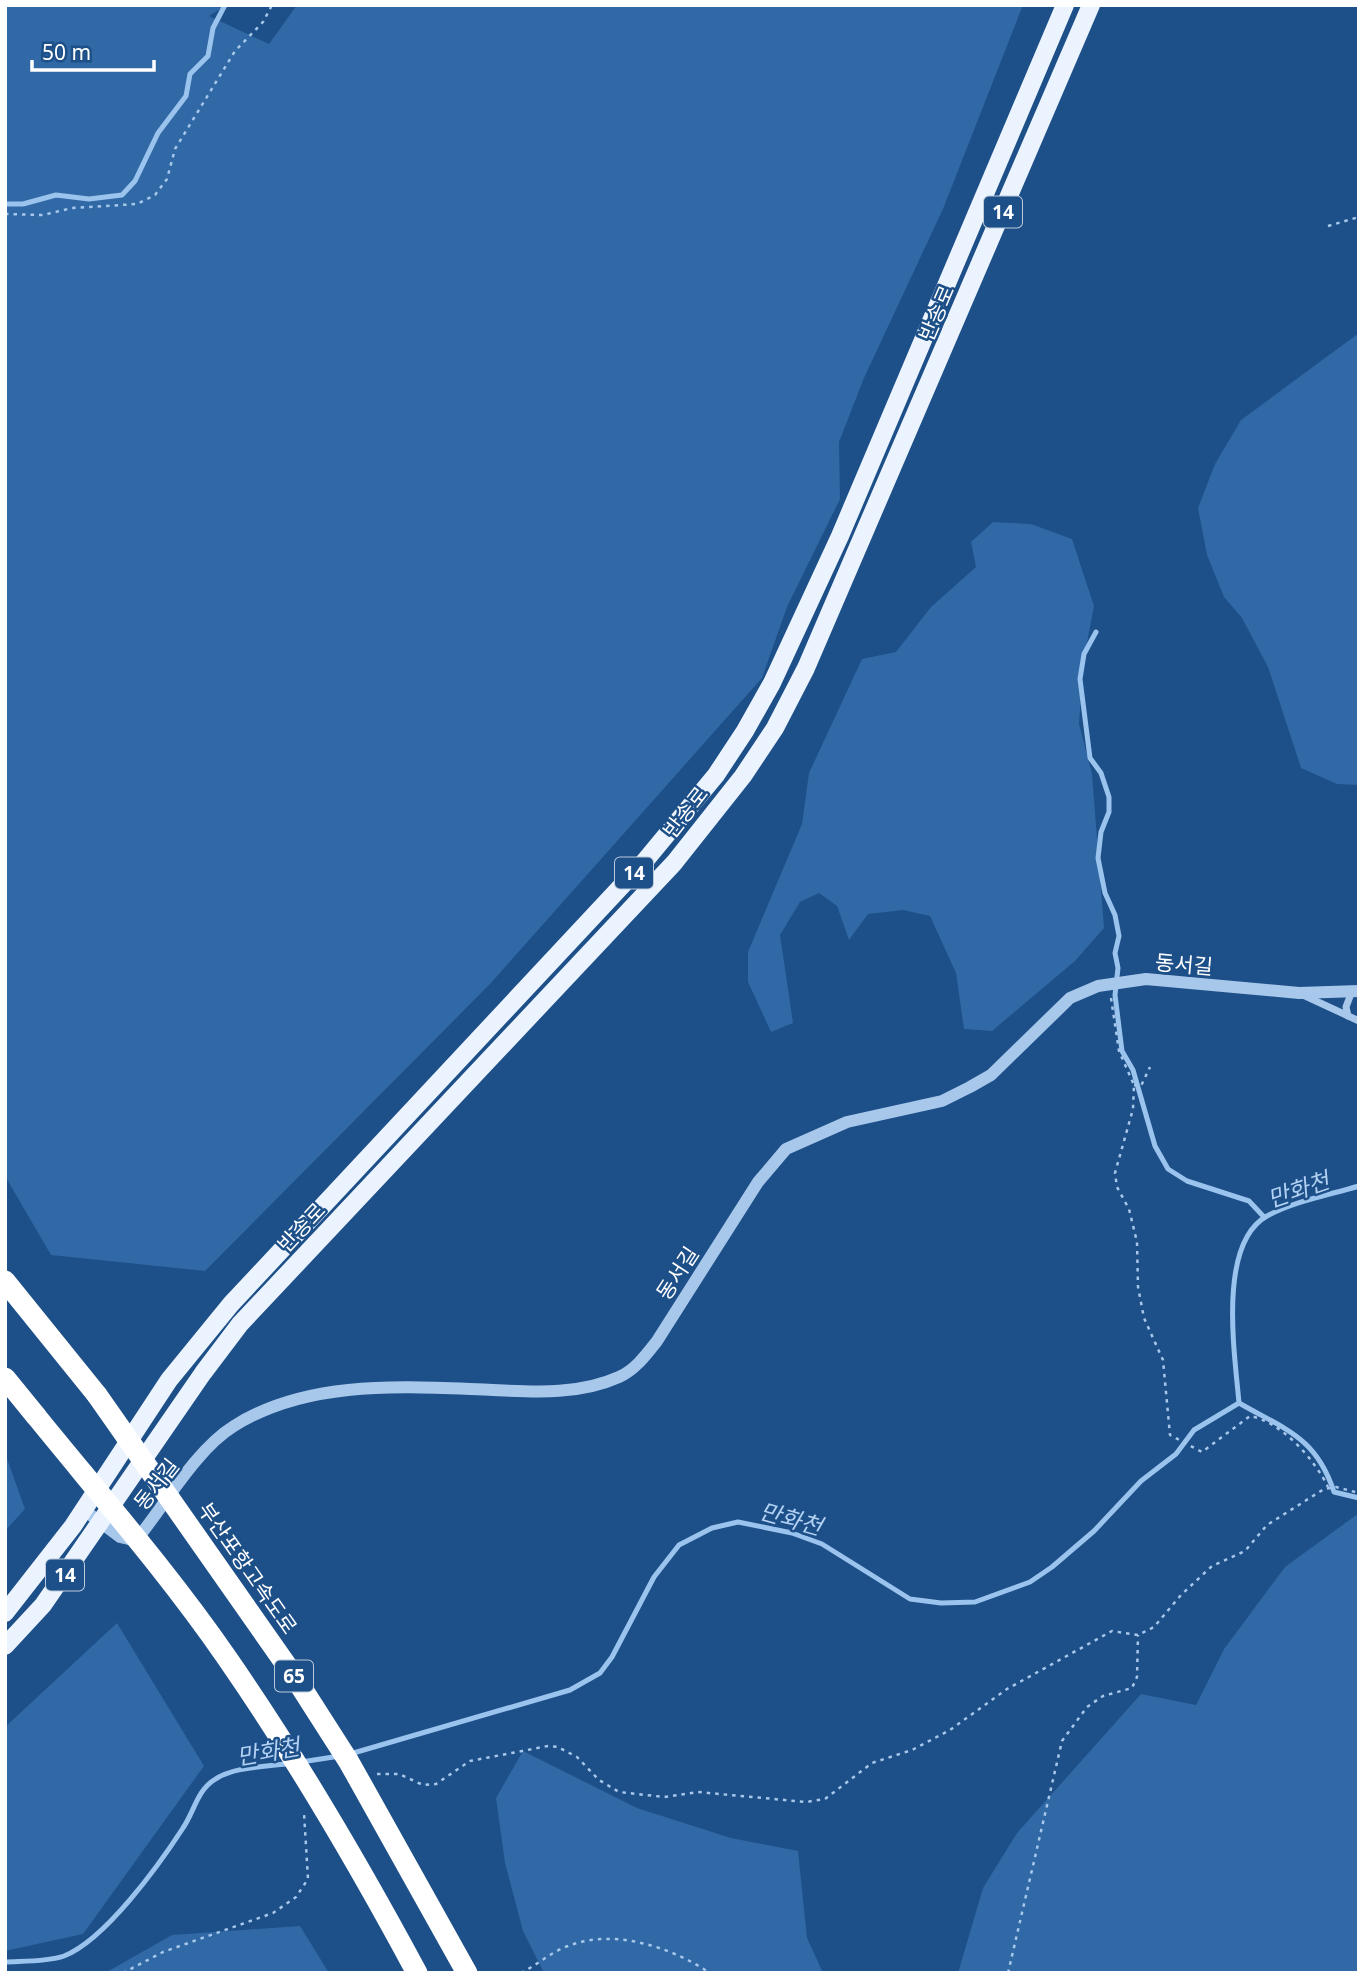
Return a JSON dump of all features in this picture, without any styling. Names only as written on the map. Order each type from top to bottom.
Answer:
[{"type":"highway","name":"부산포항고속도로","points":[[5,1281],[97,1395],[308,1698],[349,1762],[467,1973]]},
{"type":"highway","name":"65","points":[[5,1378],[169,1579],[226,1657],[292,1756],[357,1862],[417,1973]]},
{"type":"main road","name":"반송로","points":[[5,1613],[19,1599],[84,1510],[169,1380],[231,1304],[644,862],[716,775],[772,683],[840,536],[1065,5]]},
{"type":"main road","name":"반송로","points":[[5,1646],[43,1605],[203,1373],[240,1324],[674,863],[743,776],[775,728],[806,668],[1091,5]]},
{"type":"street","name":"동서길","points":[[84,1510],[100,1524],[125,1539],[133,1539],[141,1534],[210,1446],[234,1426],[311,1395],[394,1386],[559,1391],[591,1386],[620,1377],[637,1365],[657,1341],[758,1182],[786,1149],[847,1122],[942,1101],[970,1087],[992,1075],[1070,998],[1114,983],[1146,979],[1299,993],[1356,991]]},
{"type":"street","points":[[1348,1016],[1346,1007],[1356,991]]},
{"type":"street","name":"동서길","points":[[1299,993],[1359,1021]]},
{"type":"path","points":[[5,214],[43,215],[72,208],[137,204],[155,195],[167,179],[175,149],[235,51],[263,22],[272,5]]},
{"type":"path","points":[[1328,226],[1359,217]]},
{"type":"path","points":[[1114,983],[1119,1051],[1134,1085],[1133,1109],[1115,1173],[1117,1187],[1129,1209],[1137,1242],[1142,1308],[1164,1360],[1170,1435],[1202,1452],[1250,1416],[1259,1418],[1302,1448],[1318,1466],[1331,1488]]},
{"type":"path","points":[[1134,1085],[1140,1086],[1150,1067]]},
{"type":"path","points":[[373,1774],[386,1772],[423,1785],[436,1784],[470,1761],[558,1746],[577,1757],[599,1780],[619,1792],[664,1797],[698,1793],[806,1802],[825,1799],[872,1763],[912,1750],[950,1730],[1007,1689],[1112,1631],[1138,1635],[1154,1627],[1181,1595],[1212,1566],[1245,1551],[1266,1525],[1294,1506],[1331,1488],[1359,1493]]},
{"type":"path","points":[[1008,1973],[1062,1741],[1087,1707],[1103,1696],[1132,1688],[1137,1677],[1138,1635]]},
{"type":"path","points":[[123,1973],[163,1952],[272,1913],[296,1896],[308,1878],[302,1827],[304,1805]]},
{"type":"path","points":[[520,1973],[571,1945],[603,1939],[650,1945],[693,1961],[710,1973]]},
{"type":"shaded area","points":[[5,5],[227,5],[209,16],[269,44],[297,5],[1023,5],[943,209],[864,378],[839,442],[840,499],[787,607],[762,678],[491,983],[205,1271],[51,1255],[5,1176]]},
{"type":"shaded area","points":[[1359,333],[1359,785],[1337,784],[1301,768],[1268,667],[1242,618],[1224,597],[1207,555],[1198,508],[1215,464],[1241,420]]},
{"type":"shaded area","points":[[993,522],[1031,524],[1072,539],[1094,606],[1083,664],[1079,724],[1092,774],[1104,928],[1075,961],[992,1031],[964,1029],[956,973],[930,916],[903,910],[868,914],[849,940],[837,906],[819,893],[800,902],[780,935],[793,1023],[771,1032],[748,982],[748,952],[802,824],[809,773],[862,659],[896,652],[931,607],[976,567],[971,542]]},
{"type":"shaded area","points":[[5,1453],[25,1509],[5,1531]]},
{"type":"shaded area","points":[[1359,1513],[1359,1973],[958,1973],[983,1888],[1017,1833],[1141,1694],[1196,1705],[1224,1649],[1285,1567]]},
{"type":"shaded area","points":[[117,1623],[204,1766],[83,1934],[5,1951],[5,1727]]},
{"type":"shaded area","points":[[523,1751],[637,1808],[731,1838],[798,1851],[807,1938],[823,1973],[544,1973],[523,1931],[505,1863],[496,1798]]},
{"type":"shaded area","points":[[300,1926],[329,1973],[105,1973],[172,1935]]},
{"type":"waterway","points":[[5,204],[23,204],[56,195],[89,199],[122,195],[135,181],[158,133],[186,96],[190,74],[208,56],[213,28],[225,5]]},
{"type":"waterway","points":[[1096,632],[1084,654],[1080,679],[1090,758],[1101,773],[1109,797],[1109,812],[1101,832],[1098,858],[1105,893],[1115,915],[1119,936],[1115,953],[1118,968],[1115,995],[1122,1051],[1133,1070],[1155,1146],[1168,1169],[1187,1181],[1249,1201],[1264,1217]]},
{"type":"waterway","name":"만화천","points":[[350,1754],[570,1690],[600,1673],[612,1657],[654,1577],[679,1545],[712,1528],[738,1522],[792,1533],[822,1544],[910,1599],[941,1603],[975,1602],[1030,1582],[1094,1531],[1141,1481],[1176,1454],[1194,1430],[1239,1403],[1233,1302],[1235,1275],[1241,1250],[1251,1230],[1267,1216],[1278,1211],[1359,1186]]},
{"type":"waterway","points":[[1239,1403],[1285,1429],[1308,1447],[1327,1473],[1334,1492],[1359,1498]]},
{"type":"waterway","name":"만화천","points":[[301,1762],[340,1756]]},
{"type":"waterway","name":"만화천","points":[[5,1962],[64,1956],[97,1934],[146,1881],[183,1828],[200,1796],[214,1780],[231,1772],[292,1763]]}]
